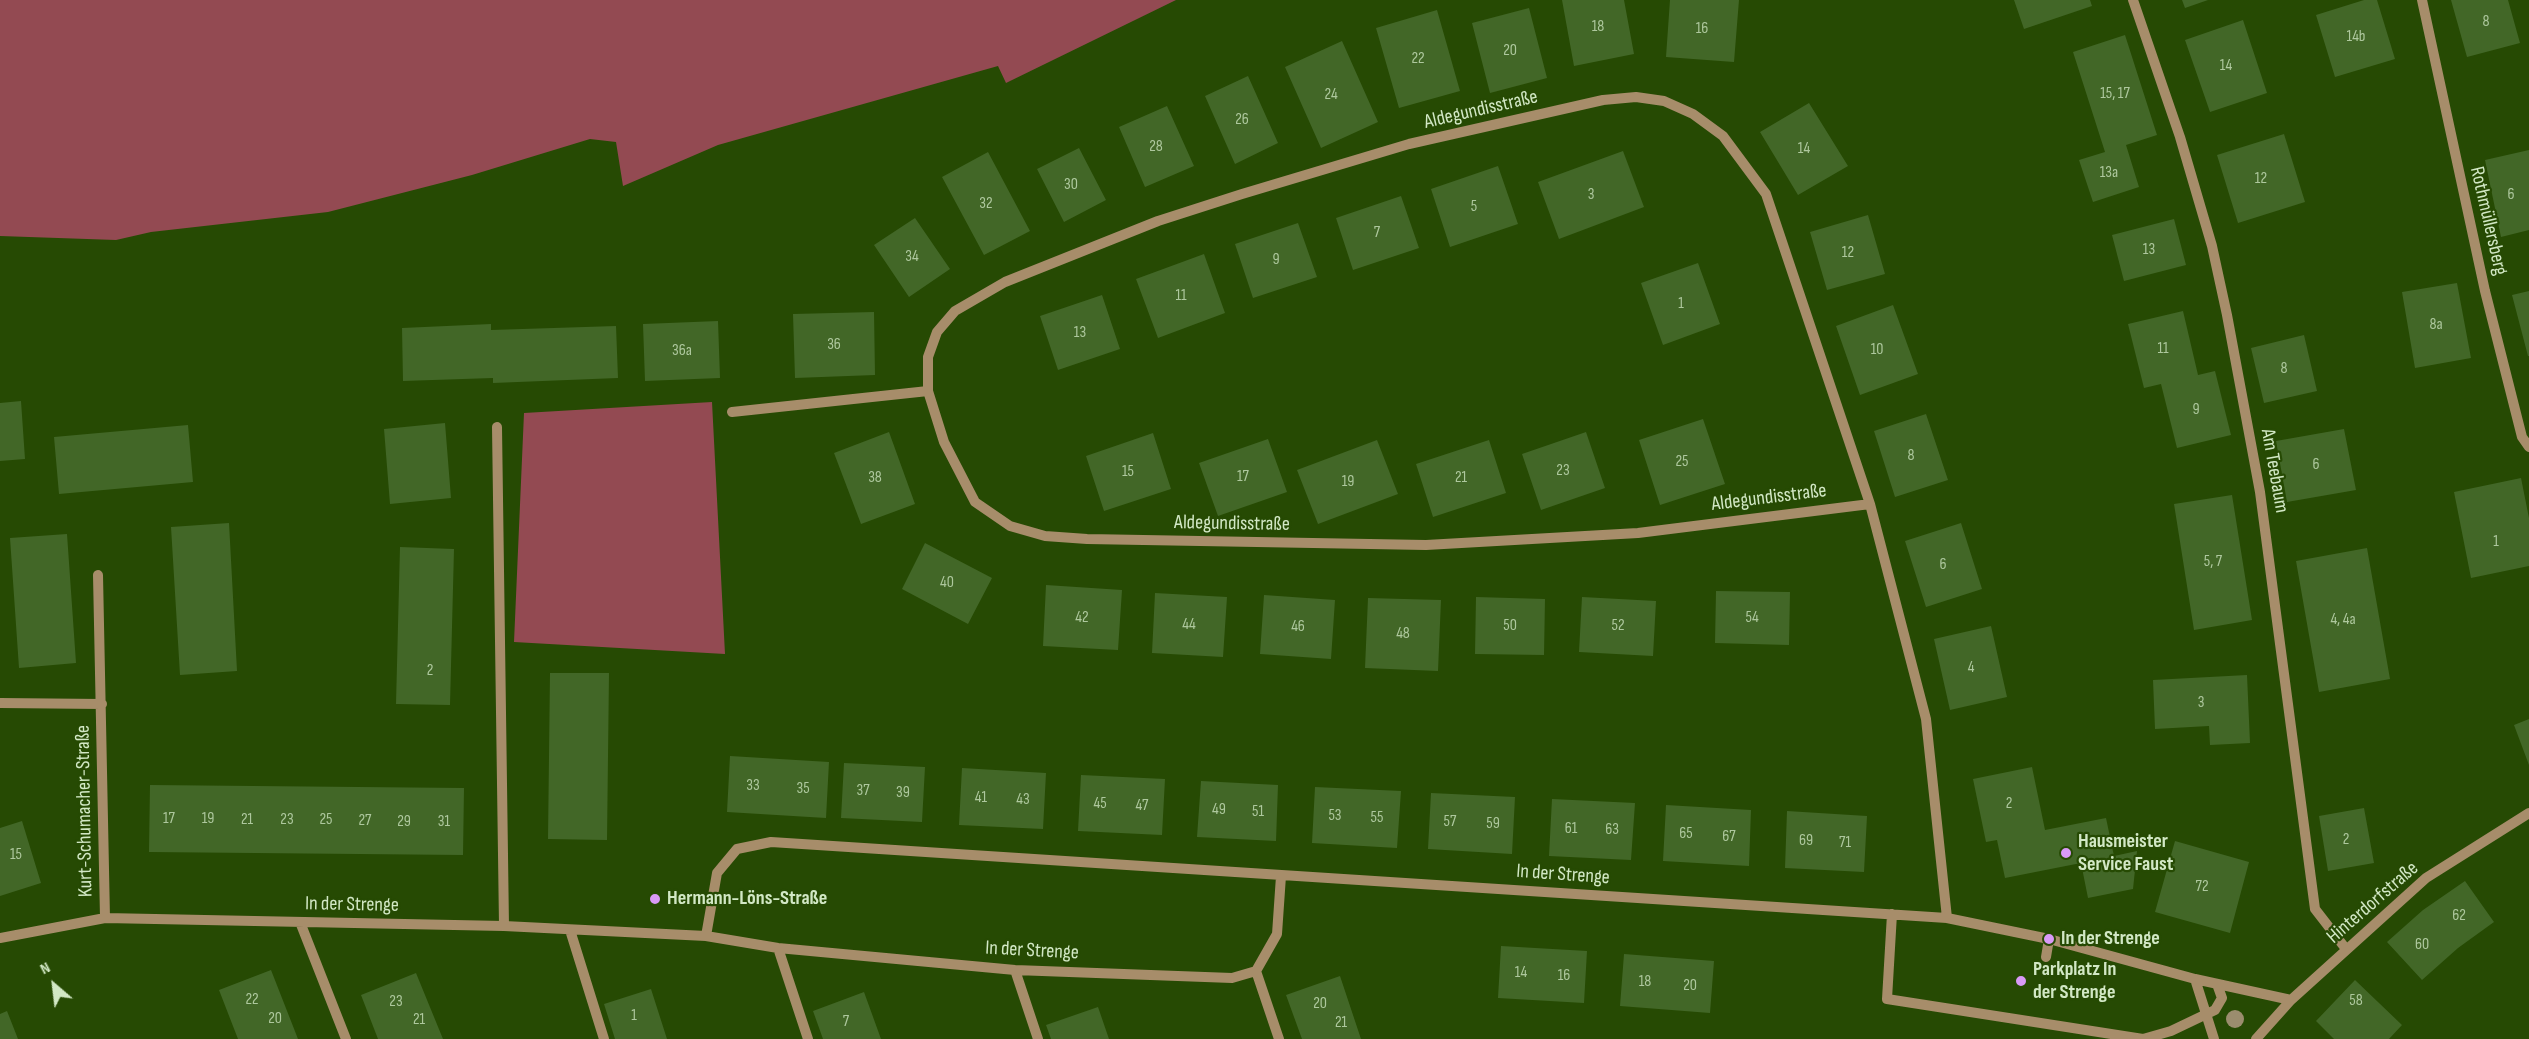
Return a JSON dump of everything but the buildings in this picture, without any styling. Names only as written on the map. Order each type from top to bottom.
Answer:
[{"type":"street","name":"Am Teebaum","points":[[2133,0],[2180,137],[2212,246],[2228,315],[2260,492],[2315,909],[2346,949]]},
{"type":"street","name":"Rothmüllersberg","points":[[2422,0],[2485,291],[2522,437],[2529,447]]},
{"type":"street","name":"Aldegundisstraße","points":[[1870,504],[1638,533],[1426,544],[1087,539],[1045,536],[1010,526],[975,502],[944,442],[928,391],[928,357],[938,332],[955,311],[1005,282],[1158,221],[1398,148],[1603,100],[1636,97],[1664,101],[1693,114],[1723,136],[1766,194],[1870,504],[1926,719],[1947,918]]},
{"type":"street","points":[[732,412],[928,391]]},
{"type":"street","points":[[498,426],[504,926]]},
{"type":"street","name":"Kurt-Schumacher-Straße","points":[[98,575],[105,918]]},
{"type":"street","name":"Kurt-Schumacher-Straße","points":[[0,703],[102,704]]},
{"type":"street","name":"Hinterdorfstraße","points":[[2256,1039],[2291,1000],[2426,878],[2529,813]]},
{"type":"street","name":"In der Strenge","points":[[706,936],[717,873],[737,849],[771,842],[1947,918],[2049,939],[2195,979],[2291,1000]]},
{"type":"street","points":[[1279,1039],[1256,970],[1277,934],[1281,876]]},
{"type":"street","points":[[1892,914],[1887,999],[2143,1039],[2170,1031],[2216,1010],[2222,1001],[2222,994],[2217,984]]},
{"type":"street","name":"In der Strenge","points":[[0,938],[105,918],[504,926],[706,936],[778,948],[1015,970],[1232,978],[1256,970]]},
{"type":"street","points":[[300,922],[346,1039]]},
{"type":"street","points":[[570,930],[604,1039]]},
{"type":"street","points":[[2046,957],[2049,939]]},
{"type":"street","points":[[778,948],[808,1039]]},
{"type":"street","points":[[1015,970],[1038,1039]]},
{"type":"street","points":[[2195,979],[2214,1039]]},
{"type":"shaded area","points":[[0,0],[1176,0],[1006,83],[998,66],[718,145],[623,186],[616,142],[590,139],[472,175],[328,212],[151,232],[116,240],[0,236]]},
{"type":"shaded area","points":[[712,402],[725,654],[514,642],[524,413]]},
{"type":"place","name":"Hausmeister Service Faust","points":[[2066,853]]},
{"type":"place","name":"Hermann-Löns-Straße","points":[[655,899]]},
{"type":"place","name":"In der Strenge","points":[[2049,939]]},
{"type":"place","name":"Parkplatz In der Strenge","points":[[2021,981]]}]
